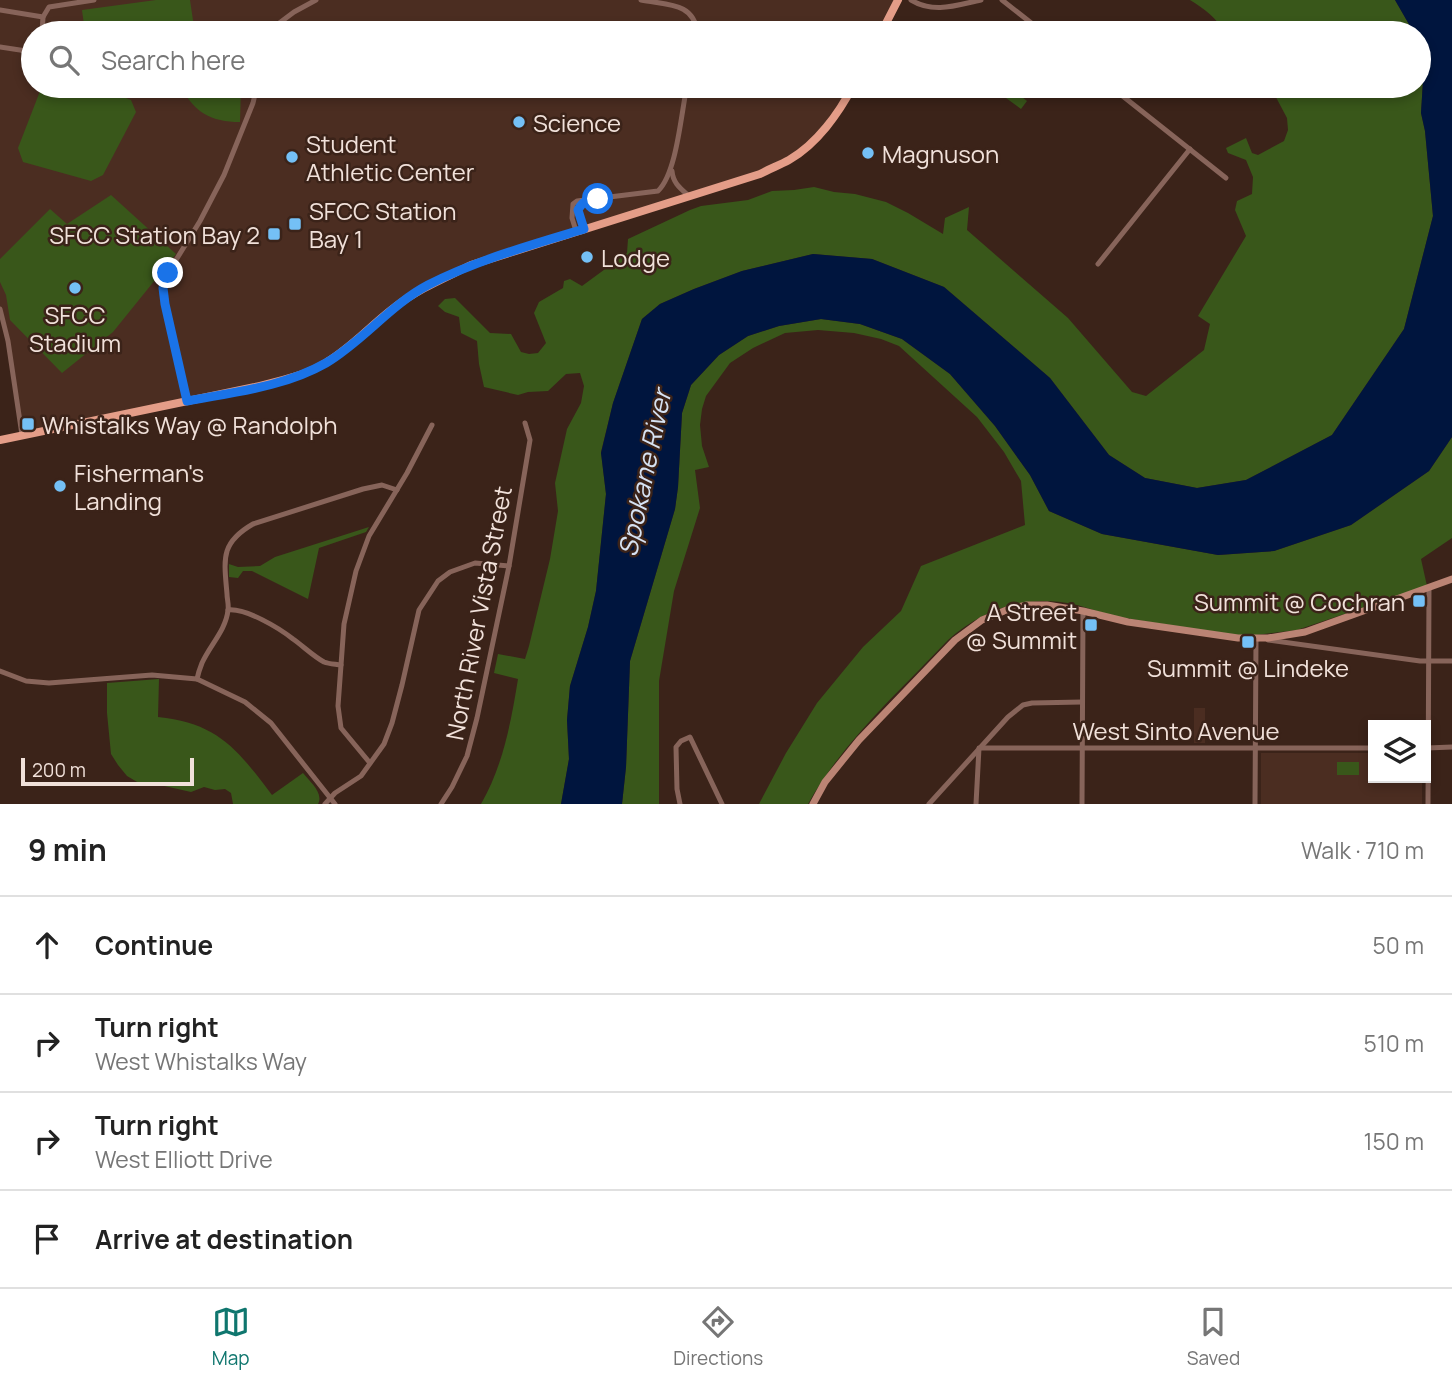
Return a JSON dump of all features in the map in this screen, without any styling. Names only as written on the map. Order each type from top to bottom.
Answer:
[{"type":"main road","points":[[887,21],[898,0]]},
{"type":"main road","points":[[0,440],[295,378],[327,362],[395,307],[426,286],[471,265],[760,174],[791,159],[825,128],[845,98]]},
{"type":"street","points":[[43,21],[49,7],[94,0]]},
{"type":"street","points":[[283,21],[316,0]]},
{"type":"street","points":[[641,0],[683,8],[694,21]]},
{"type":"street","points":[[911,0],[924,7],[933,8],[981,0]]},
{"type":"street","points":[[1002,0],[1029,21]]},
{"type":"street","points":[[0,10],[43,17]]},
{"type":"street","points":[[0,47],[21,50]]},
{"type":"street","points":[[187,401],[163,288],[168,273],[224,175],[254,98]]},
{"type":"street","points":[[580,230],[572,218],[573,204],[577,201],[658,191],[664,186],[671,170],[685,98]]},
{"type":"street","points":[[1125,98],[1226,177]]},
{"type":"street","points":[[1098,264],[1189,149]]},
{"type":"street","points":[[671,170],[677,185],[689,196]]},
{"type":"street","points":[[0,309],[8,341],[22,435]]},
{"type":"street","name":"North River Vista Street","points":[[440,804],[452,787],[467,756],[489,665],[530,440],[526,423]]},
{"type":"street","points":[[370,763],[341,728],[338,706],[344,624],[356,571],[369,536],[432,425]]},
{"type":"street","points":[[197,679],[228,610],[225,561],[231,542],[239,532],[253,524],[363,489],[382,485],[397,490]]},
{"type":"street","points":[[333,801],[335,793],[361,776],[384,744],[402,685],[419,610],[438,581],[450,572],[475,563],[509,566]]},
{"type":"street","points":[[1256,639],[1305,632],[1452,579]]},
{"type":"street","points":[[1428,720],[1429,588]]},
{"type":"street","points":[[813,804],[825,782],[859,740],[955,640],[982,620],[1012,608],[1047,605],[1128,622],[1238,638],[1429,661],[1452,661]]},
{"type":"street","points":[[228,610],[242,611],[264,621],[326,663],[341,665]]},
{"type":"street","points":[[1082,804],[1083,611]]},
{"type":"street","points":[[1255,804],[1256,639]]},
{"type":"street","points":[[0,671],[26,681],[49,683],[152,675],[197,679],[245,702],[271,723],[333,801]]},
{"type":"street","points":[[929,804],[1008,717],[1023,705],[1082,702]]},
{"type":"street","points":[[680,804],[676,747],[690,737],[723,804]]},
{"type":"street","points":[[1431,748],[1452,747]]},
{"type":"street","points":[[975,804],[979,748]]},
{"type":"street","name":"West Sinto Avenue","points":[[979,748],[1368,748]]},
{"type":"street","points":[[1428,783],[1429,804]]},
{"type":"street","points":[[325,804],[333,801]]},
{"type":"shaded area","points":[[0,0],[895,0],[886,21],[21,21],[21,98],[844,98],[810,144],[760,174],[471,265],[426,286],[355,341],[295,378],[22,435],[0,309]]},
{"type":"shaded area","points":[[1194,708],[1205,708],[1205,743],[1194,743]]},
{"type":"shaded area","points":[[1261,753],[1368,753],[1368,783],[1422,783],[1422,804],[1261,804]]},
{"type":"green space","points":[[156,0],[190,0],[193,21],[83,21],[82,10]]},
{"type":"green space","points":[[1190,0],[1395,0],[1407,21],[1216,21]]},
{"type":"green space","points":[[37,98],[126,98],[131,100],[136,112],[103,175],[91,181],[23,162],[18,148]]},
{"type":"green space","points":[[188,98],[241,98],[240,122],[220,120],[204,114]]},
{"type":"green space","points":[[1006,98],[1023,98],[1027,101],[1021,109]]},
{"type":"green space","points":[[1276,98],[1422,98],[1421,113],[1433,216],[1404,329],[1332,435],[1246,480],[1197,488],[1145,478],[1109,455],[1050,378],[944,287],[872,259],[813,254],[742,271],[694,289],[660,304],[642,319],[613,403],[601,452],[606,494],[596,591],[570,686],[567,720],[569,759],[561,804],[481,804],[501,759],[518,679],[494,673],[498,654],[525,659],[550,559],[558,511],[555,483],[567,429],[581,403],[584,386],[580,373],[566,374],[548,391],[518,395],[484,387],[477,341],[461,333],[459,317],[438,306],[445,299],[455,298],[490,333],[511,334],[521,352],[538,353],[546,343],[534,313],[539,302],[563,288],[564,281],[570,279],[582,286],[627,253],[628,239],[701,206],[748,200],[772,191],[814,187],[886,202],[943,234],[945,218],[969,207],[967,230],[1068,318],[1132,392],[1146,396],[1204,350],[1210,324],[1198,316],[1246,236],[1235,210],[1237,201],[1252,194],[1253,177],[1246,160],[1228,153],[1226,148],[1246,138],[1252,153],[1258,155],[1284,141],[1288,130],[1287,118]]},
{"type":"green space","name":"SFCC Stadium","points":[[111,195],[176,254],[113,332],[62,373],[10,320],[6,295],[0,282],[0,259],[50,209],[67,224]]},
{"type":"green space","points":[[821,319],[860,324],[902,339],[950,374],[995,426],[1030,475],[1049,511],[1102,534],[1218,555],[1274,551],[1351,525],[1429,471],[1452,437],[1452,538],[1421,559],[1427,586],[1297,630],[1238,635],[1120,617],[1056,601],[1022,603],[991,612],[961,629],[948,640],[891,698],[838,759],[808,804],[759,804],[817,703],[863,647],[901,611],[921,566],[1025,525],[1021,481],[1004,452],[977,417],[899,346],[854,333],[818,330],[785,333],[753,348],[730,363],[706,396],[700,425],[702,446],[709,467],[695,470],[700,508],[674,591],[659,681],[659,804],[622,804],[630,661],[675,509],[682,413],[691,385],[719,355],[748,336],[779,326]]},
{"type":"green space","points":[[369,527],[366,532],[319,548],[308,599],[252,571],[243,571],[238,578],[229,577],[229,564],[238,567],[260,566],[275,557]]},
{"type":"green space","points":[[159,679],[158,717],[196,725],[225,741],[272,795],[303,773],[318,792],[318,804],[233,804],[231,793],[225,789],[204,787],[191,792],[160,785],[144,786],[127,776],[111,754],[107,683]]},
{"type":"green space","points":[[1337,762],[1359,762],[1359,775],[1337,775]]},
{"type":"water","name":"Spokane River","points":[[1395,0],[1452,0],[1452,437],[1429,471],[1351,525],[1274,551],[1218,555],[1102,534],[1049,511],[1030,475],[995,426],[950,374],[902,339],[860,324],[821,319],[779,326],[748,336],[719,355],[691,385],[682,413],[675,509],[630,661],[622,804],[561,804],[569,759],[567,720],[570,686],[596,591],[606,494],[601,453],[613,403],[642,319],[660,304],[742,271],[813,254],[872,259],[944,287],[1050,378],[1109,455],[1145,478],[1197,488],[1246,480],[1332,435],[1404,329],[1433,216],[1421,113],[1422,98],[1431,98],[1431,21],[1407,21]]},
{"type":"place","name":"Science","points":[[519,122]]},
{"type":"place","name":"Magnuson","points":[[868,153]]},
{"type":"place","name":"Student Athletic Center","points":[[292,157]]},
{"type":"place","name":"SFCC Station Bay 1","points":[[295,224]]},
{"type":"place","name":"SFCC Station Bay 2","points":[[274,234]]},
{"type":"place","name":"Lodge","points":[[587,257]]},
{"type":"place","name":"SFCC Stadium","points":[[75,288]]},
{"type":"place","name":"Whistalks Way @ Randolph","points":[[28,424]]},
{"type":"place","name":"Fisherman's Landing","points":[[60,486]]},
{"type":"place","name":"Summit @ Cochran","points":[[1419,601]]},
{"type":"place","name":"A Street @ Summit","points":[[1091,625]]},
{"type":"place","name":"Summit @ Lindeke","points":[[1248,642]]},
{"type":"route","points":[[168,273],[163,288],[165,304],[187,401],[295,378],[327,362],[395,307],[426,286],[471,265],[584,229],[578,210],[586,200],[598,199]]}]
